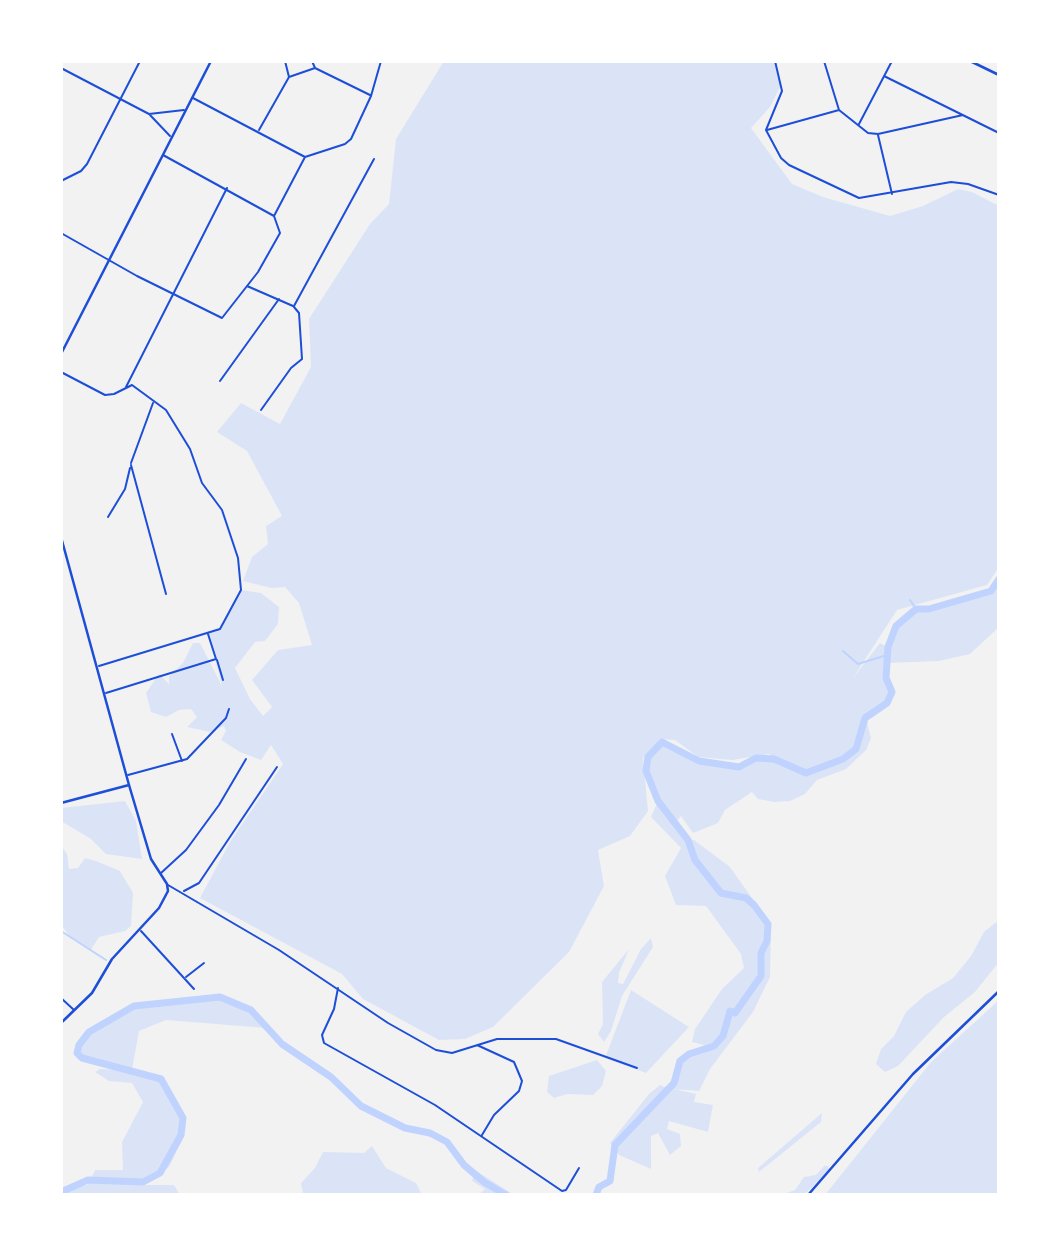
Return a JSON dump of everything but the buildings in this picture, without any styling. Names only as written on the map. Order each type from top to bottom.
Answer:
[{"type":"main road","points":[[61,354],[211,61]]},
{"type":"main road","points":[[970,61],[999,75]]},
{"type":"main road","points":[[61,537],[151,859],[167,884],[159,908],[113,959],[92,993],[61,1023]]},
{"type":"main road","points":[[61,803],[129,785]]},
{"type":"main road","points":[[808,1195],[922,1065],[999,991]]},
{"type":"street","points":[[61,181],[81,171],[87,164],[140,61]]},
{"type":"street","points":[[285,61],[289,77]]},
{"type":"street","points":[[312,61],[315,68],[371,96]]},
{"type":"street","points":[[274,216],[305,157],[345,144],[351,139],[371,96],[381,61]]},
{"type":"street","points":[[766,130],[782,91],[775,61]]},
{"type":"street","points":[[824,61],[839,110],[868,133],[878,134],[963,115]]},
{"type":"street","points":[[858,125],[891,61]]},
{"type":"street","points":[[61,68],[149,114],[171,137]]},
{"type":"street","points":[[259,131],[289,77],[315,68]]},
{"type":"street","points":[[884,76],[999,133]]},
{"type":"street","points":[[192,97],[305,157]]},
{"type":"street","points":[[149,114],[185,110]]},
{"type":"street","points":[[766,130],[839,110]]},
{"type":"street","points":[[766,130],[785,162],[851,197],[891,194],[951,181],[999,195]]},
{"type":"street","points":[[878,134],[891,194]]},
{"type":"street","points":[[61,233],[222,318],[247,286],[279,233],[274,216],[227,188],[162,155]]},
{"type":"street","points":[[294,306],[374,159]]},
{"type":"street","points":[[125,389],[227,188]]},
{"type":"street","points":[[247,286],[294,306],[299,313],[303,359],[291,368],[261,410]]},
{"type":"street","points":[[220,381],[279,299]]},
{"type":"street","points":[[61,372],[104,395],[132,385],[166,410],[190,449],[202,483],[222,510],[238,558],[241,590],[220,629],[98,667]]},
{"type":"street","points":[[108,517],[129,481],[131,465],[154,401]]},
{"type":"street","points":[[131,465],[166,594]]},
{"type":"street","points":[[129,481],[136,489]]},
{"type":"street","points":[[208,633],[223,680]]},
{"type":"street","points":[[105,694],[216,659]]},
{"type":"street","points":[[127,776],[182,762],[192,755],[226,718],[229,709]]},
{"type":"street","points":[[172,734],[182,762]]},
{"type":"street","points":[[160,874],[186,850],[219,805],[246,760]]},
{"type":"street","points":[[183,891],[189,891],[200,883],[277,767]]},
{"type":"street","points":[[167,884],[183,891],[337,987],[388,1023],[436,1050],[452,1053],[497,1039],[556,1039],[637,1068]]},
{"type":"street","points":[[141,931],[186,977],[194,989]]},
{"type":"street","points":[[186,977],[204,963]]},
{"type":"street","points":[[337,987],[337,1002],[321,1035],[324,1043],[435,1105],[562,1191],[566,1191],[579,1168]]},
{"type":"street","points":[[61,998],[74,1011]]},
{"type":"street","points":[[477,1045],[514,1062],[522,1081],[519,1091],[494,1115],[481,1136]]},
{"type":"shaded area","points":[[444,61],[774,61],[781,85],[770,107],[751,128],[792,184],[823,197],[890,216],[923,206],[958,189],[972,192],[999,206],[999,567],[987,585],[897,610],[853,678],[880,643],[888,647],[896,626],[916,609],[929,609],[991,591],[999,579],[999,627],[970,654],[939,661],[887,663],[886,678],[892,692],[887,703],[866,718],[871,738],[866,750],[846,769],[817,780],[805,794],[790,801],[774,802],[758,799],[752,792],[725,810],[718,823],[693,833],[681,816],[677,821],[688,840],[694,840],[730,867],[771,925],[770,977],[753,1012],[710,1069],[699,1091],[675,1089],[696,1094],[694,1102],[713,1105],[708,1132],[669,1121],[667,1129],[680,1134],[681,1146],[670,1155],[658,1133],[651,1136],[651,1169],[619,1155],[610,1143],[649,1094],[660,1085],[667,1088],[674,1083],[680,1061],[689,1054],[712,1047],[692,1042],[695,1029],[722,989],[744,968],[741,954],[706,906],[676,905],[665,876],[681,848],[651,817],[658,801],[646,771],[648,757],[662,742],[699,761],[739,767],[756,758],[773,759],[769,754],[732,760],[698,757],[675,740],[660,739],[643,758],[648,811],[630,836],[598,850],[604,886],[569,952],[493,1027],[465,1039],[439,1040],[363,999],[342,974],[200,898],[230,842],[283,764],[271,745],[261,760],[240,752],[221,740],[226,731],[224,726],[210,732],[187,727],[197,717],[191,709],[179,710],[166,717],[151,712],[146,693],[159,674],[169,684],[169,676],[183,663],[193,643],[200,643],[222,686],[208,633],[220,629],[241,590],[261,593],[279,607],[278,624],[265,641],[255,642],[235,668],[250,699],[263,716],[272,707],[252,680],[278,650],[312,645],[299,603],[285,587],[271,588],[243,581],[252,557],[268,544],[266,526],[282,516],[247,451],[217,432],[241,403],[280,424],[311,367],[309,319],[370,224],[389,204],[396,139]]},
{"type":"shaded area","points":[[125,801],[136,821],[142,859],[106,854],[91,839],[61,821],[61,808]]},
{"type":"shaded area","points":[[61,846],[67,854],[69,869],[78,868],[85,858],[96,861],[120,871],[133,893],[131,926],[125,931],[99,937],[90,951],[69,936],[61,924]]},
{"type":"shaded area","points":[[999,920],[999,962],[975,992],[944,1017],[898,1066],[885,1072],[876,1064],[881,1049],[894,1036],[906,1012],[925,995],[953,978],[971,956],[984,932]]},
{"type":"shaded area","points":[[651,938],[653,947],[622,996],[611,1031],[604,1042],[598,1034],[603,1024],[602,982],[629,949],[619,973],[618,983],[623,984],[641,949]]},
{"type":"shaded area","points":[[631,990],[689,1027],[646,1073],[605,1058]]},
{"type":"shaded area","points":[[220,997],[251,1010],[266,1028],[166,1020],[139,1031],[132,1070],[136,1069],[166,1085],[183,1111],[182,1140],[169,1167],[155,1178],[137,1185],[174,1185],[180,1195],[61,1195],[67,1189],[88,1185],[95,1170],[123,1170],[122,1142],[143,1102],[132,1083],[109,1081],[95,1072],[100,1069],[126,1070],[82,1058],[77,1053],[79,1045],[89,1032],[134,1006]]},
{"type":"shaded area","points":[[999,1000],[999,1195],[825,1195],[931,1062]]},
{"type":"shaded area","points":[[597,1060],[606,1071],[602,1086],[593,1095],[567,1094],[554,1098],[547,1092],[549,1076]]},
{"type":"shaded area","points":[[822,1113],[821,1122],[759,1172],[758,1168]]},
{"type":"shaded area","points":[[372,1146],[386,1168],[416,1183],[422,1195],[303,1194],[301,1183],[315,1168],[323,1152],[364,1153]]},
{"type":"shaded area","points":[[824,1166],[828,1166],[829,1170],[804,1195],[781,1195],[795,1190],[804,1177],[816,1175]]},
{"type":"shaded area","points":[[475,1170],[513,1195],[478,1195],[485,1189],[472,1181]]},
{"type":"waterway","points":[[596,1195],[599,1187],[610,1181],[615,1145],[674,1083],[680,1061],[689,1054],[714,1046],[723,1036],[730,1011],[735,1013],[761,976],[761,953],[767,941],[768,924],[754,905],[746,898],[721,893],[695,860],[688,840],[658,801],[646,771],[648,757],[662,742],[699,761],[739,767],[756,758],[774,759],[806,773],[843,759],[856,749],[865,718],[887,703],[892,692],[886,678],[888,647],[896,626],[916,609],[929,609],[991,591],[999,579]]},
{"type":"waterway","points":[[910,600],[916,609]]},
{"type":"waterway","points":[[843,651],[858,664],[887,655]]},
{"type":"waterway","points":[[61,931],[106,960]]},
{"type":"waterway","points":[[61,1192],[88,1180],[143,1182],[160,1173],[181,1135],[183,1118],[161,1079],[82,1058],[77,1053],[79,1045],[89,1032],[134,1006],[220,997],[251,1010],[282,1044],[331,1077],[361,1106],[405,1128],[430,1133],[447,1142],[464,1165],[484,1182],[506,1195]]}]
